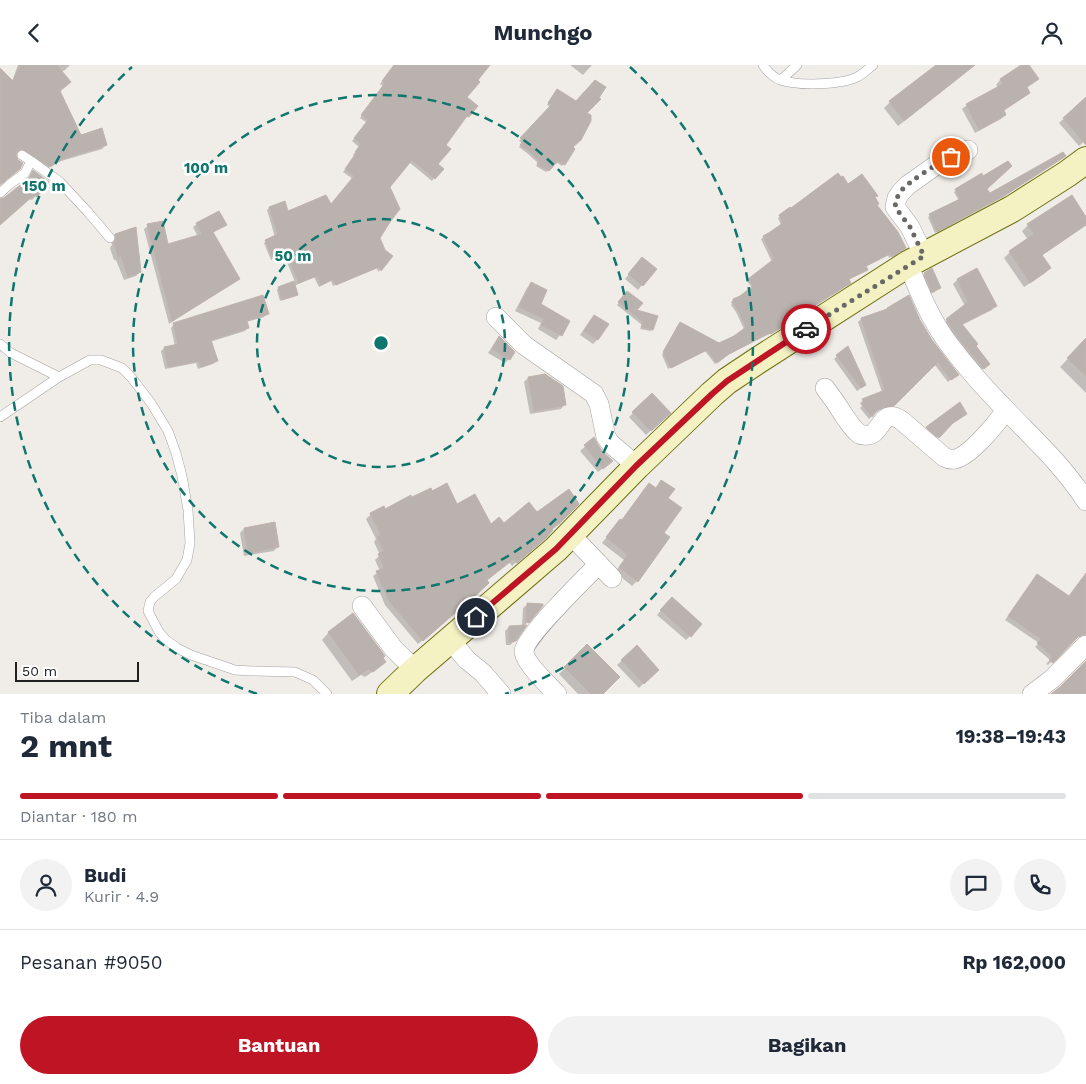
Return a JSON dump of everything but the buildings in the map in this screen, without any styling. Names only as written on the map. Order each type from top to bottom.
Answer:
[{"type":"street","points":[[968,150],[938,163],[908,185],[900,192],[897,198],[895,207],[910,227],[928,309],[947,342],[973,374],[1058,463],[1086,501]]},
{"type":"street","points":[[390,694],[556,549],[636,466],[727,381],[916,260],[1012,209],[1067,175],[1086,160]]},
{"type":"street","points":[[496,317],[524,345],[594,394],[606,437],[611,444],[636,466]]},
{"type":"street","points":[[825,388],[860,435],[868,436],[873,434],[887,417],[897,417],[944,457],[950,459],[956,459],[966,454],[1006,410]]},
{"type":"street","points":[[556,694],[531,666],[524,651],[536,631],[575,588],[606,571],[570,534]]},
{"type":"street","points":[[362,606],[393,648],[415,671]]},
{"type":"street","points":[[450,640],[501,694]]},
{"type":"street","points":[[1032,694],[1052,679],[1086,645]]},
{"type":"lane","points":[[763,65],[770,74],[781,80],[832,84],[857,77],[873,65]]},
{"type":"lane","points":[[781,80],[797,65]]},
{"type":"lane","points":[[22,155],[60,182],[110,238]]},
{"type":"lane","points":[[0,193],[10,183],[25,173],[31,161]]},
{"type":"lane","points":[[0,344],[12,353],[59,377]]},
{"type":"lane","points":[[0,417],[59,377],[90,360],[101,360],[122,367],[151,403],[168,431],[182,476],[188,510],[190,543],[187,560],[176,579],[150,602],[148,611],[158,632],[177,648],[190,655],[235,670],[294,672],[313,680],[327,694]]},
{"type":"way so far","points":[[806,329],[924,256],[910,227],[895,207],[897,198],[900,192],[914,180],[938,163],[951,157]]},
{"type":"route","points":[[476,617],[556,549],[636,466],[712,394],[727,381],[806,329]]}]
